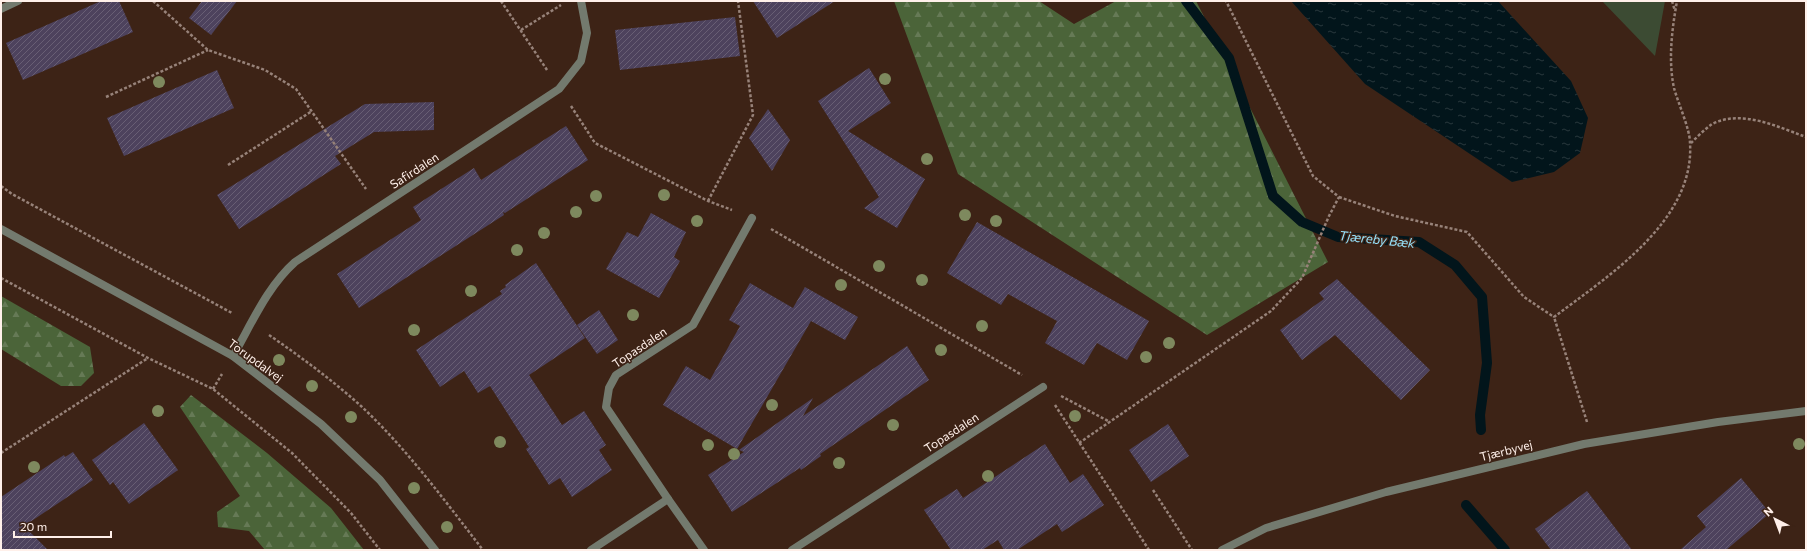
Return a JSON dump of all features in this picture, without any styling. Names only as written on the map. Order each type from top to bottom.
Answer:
[{"type":"street","points":[[1,9],[18,1]]},
{"type":"street","name":"Safirdalen","points":[[233,356],[271,289],[282,274],[295,262],[559,89],[581,61],[587,33],[582,1]]},
{"type":"street","name":"Topasdalen","points":[[704,550],[606,407],[609,388],[616,375],[693,325],[752,218]]},
{"type":"street","name":"Torupdalvej","points":[[1,229],[233,356],[321,424],[380,480],[435,550]]},
{"type":"street","name":"Topasdalen","points":[[792,550],[1043,387]]},
{"type":"street","name":"Tjærbyvej","points":[[1222,550],[1266,528],[1386,492],[1576,445],[1718,422],[1806,411]]},
{"type":"street","points":[[591,550],[668,499]]},
{"type":"path","points":[[153,1],[208,50],[265,70],[296,89],[379,208]]},
{"type":"path","points":[[501,1],[596,143],[708,201],[752,218],[1043,387],[1110,422]]},
{"type":"path","points":[[521,30],[568,1]]},
{"type":"path","points":[[708,201],[753,115],[738,1]]},
{"type":"path","points":[[1226,1],[1313,176],[1339,197],[1395,216],[1467,232],[1524,296],[1554,317],[1594,443]]},
{"type":"path","points":[[1672,1],[1675,12]]},
{"type":"path","points":[[1554,317],[1624,264],[1659,228],[1676,202],[1687,174],[1690,143],[1674,87],[1670,50],[1677,1]]},
{"type":"path","points":[[106,96],[208,50]]},
{"type":"path","points":[[228,165],[312,111]]},
{"type":"path","points":[[1690,143],[1712,124],[1733,119],[1754,119],[1806,137]]},
{"type":"path","points":[[1079,443],[1272,312],[1302,278],[1328,216],[1339,197]]},
{"type":"path","points":[[1,278],[148,358],[213,389],[292,453],[351,513],[380,550]]},
{"type":"path","points":[[1,453],[148,358]]},
{"type":"path","points":[[1043,387],[1149,550]]},
{"type":"path","points":[[1152,490],[1192,550]]},
{"type":"green space","points":[[894,1],[1039,1],[1074,24],[1116,1],[1196,1],[1328,262],[1207,335],[958,174]]},
{"type":"green space","points":[[1602,1],[1665,1],[1655,56]]},
{"type":"green space","points":[[1,296],[90,347],[94,373],[81,386],[61,386],[1,349]]},
{"type":"green space","points":[[191,395],[267,453],[331,508],[364,550],[265,550],[249,531],[218,527],[217,512],[240,496],[180,407]]},
{"type":"water","points":[[1291,1],[1498,1],[1571,81],[1588,118],[1580,153],[1554,172],[1512,182],[1365,84]]},
{"type":"building","points":[[101,1],[119,1],[133,32],[23,80],[6,43]]},
{"type":"building","points":[[202,1],[237,1],[211,35],[189,18]]},
{"type":"building","points":[[753,1],[835,1],[777,38]]},
{"type":"building","points":[[735,17],[740,56],[620,70],[615,30]]},
{"type":"building","points":[[869,68],[891,103],[848,131],[925,179],[897,228],[864,208],[879,197],[818,101]]},
{"type":"building","points":[[217,70],[234,108],[124,156],[107,118]]},
{"type":"building","points":[[434,102],[434,130],[374,132],[335,156],[341,164],[239,229],[217,195],[365,104]]},
{"type":"building","points":[[768,109],[790,140],[772,171],[749,138]]},
{"type":"building","points":[[566,126],[588,160],[505,213],[503,212],[504,215],[359,308],[337,274],[421,220],[413,207],[474,168],[481,180]]},
{"type":"building","points":[[651,213],[686,232],[674,257],[680,261],[659,298],[606,269],[627,232],[638,237]]},
{"type":"building","points":[[977,222],[1149,321],[1127,360],[1097,343],[1084,365],[1045,343],[1057,321],[1008,294],[1001,305],[947,273]]},
{"type":"building","points":[[536,263],[585,338],[529,375],[562,425],[584,411],[606,445],[599,450],[612,470],[572,497],[560,478],[549,485],[526,449],[529,447],[490,386],[478,393],[464,371],[440,387],[416,350],[502,294],[500,291],[506,287],[505,285]]},
{"type":"building","points":[[1337,279],[1430,370],[1401,400],[1335,335],[1302,360],[1280,330],[1324,299],[1319,293]]},
{"type":"building","points":[[750,283],[793,308],[805,287],[858,317],[845,340],[811,321],[737,449],[663,405],[686,366],[710,380],[740,326],[729,320]]},
{"type":"building","points":[[599,310],[618,340],[597,354],[577,325]]},
{"type":"building","points":[[907,346],[929,380],[820,454],[821,456],[801,470],[800,468],[732,512],[708,475],[744,452],[739,450],[813,398],[803,416]]},
{"type":"building","points":[[144,423],[178,470],[129,504],[113,482],[110,485],[92,460]]},
{"type":"building","points":[[1168,424],[1189,456],[1151,482],[1129,450]]},
{"type":"building","points":[[1045,444],[1070,483],[1083,474],[1104,505],[1062,532],[1057,524],[1017,550],[1004,550],[998,540],[982,550],[951,550],[924,510],[957,489],[963,498]]},
{"type":"building","points":[[73,452],[93,480],[24,526],[48,550],[1,550],[1,497],[64,455],[65,457]]},
{"type":"building","points":[[1741,478],[1770,513],[1726,550],[1680,550],[1706,527],[1697,516]]},
{"type":"building","points":[[1587,491],[1632,550],[1551,550],[1535,529]]},
{"type":"waterway","name":"Tjæreby Bæk","points":[[1186,1],[1229,58],[1273,196],[1302,222],[1338,237],[1419,242],[1455,265],[1482,297],[1487,363],[1480,415],[1481,430]]},
{"type":"waterway","name":"Tjæreby Bæk","points":[[1466,505],[1505,550]]}]
